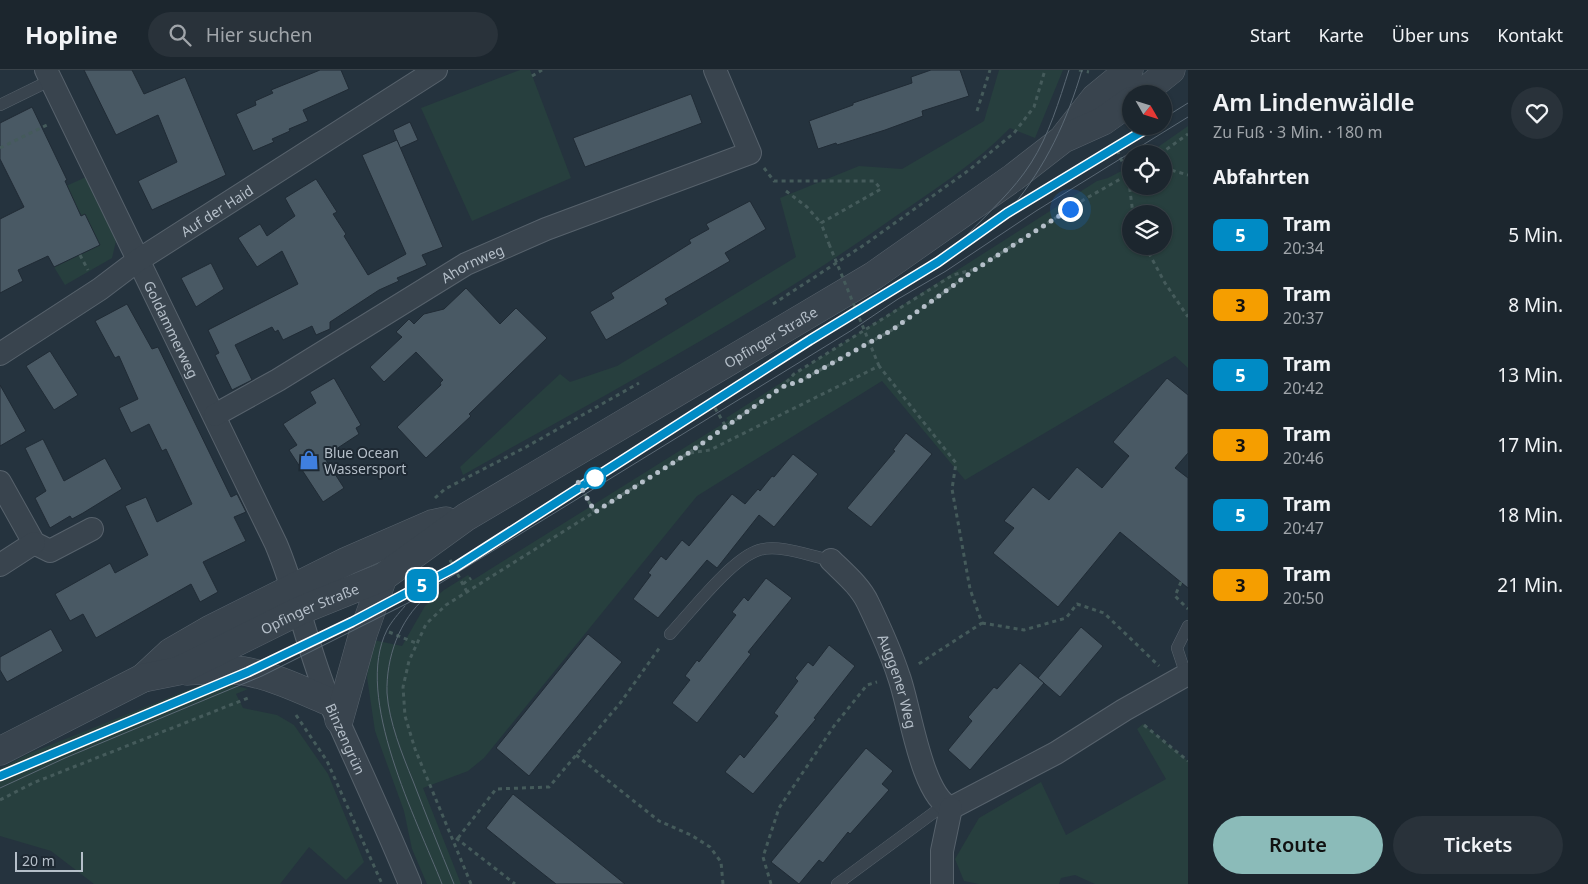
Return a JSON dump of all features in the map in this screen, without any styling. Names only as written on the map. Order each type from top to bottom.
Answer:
[{"type":"street","name":"Auf der Haid","points":[[0,354],[100,289],[137,261],[436,70]]},
{"type":"street","points":[[715,70],[750,153]]},
{"type":"street","name":"Opfinger Straße","points":[[1063,139],[1095,98],[1129,70]]},
{"type":"street","points":[[1152,85],[1171,70]]},
{"type":"street","name":"Goldammerweg","points":[[49,75],[137,261],[215,415],[276,544],[288,573],[296,600]]},
{"type":"street","name":"Opfinger Straße","points":[[0,751],[143,678],[172,652],[194,639],[296,600],[383,577],[466,517],[846,293],[960,215],[1063,139],[1104,120],[1122,107]]},
{"type":"street","name":"Ahornweg","points":[[215,415],[466,264],[546,229],[750,153]]},
{"type":"street","points":[[0,482],[34,543],[50,551],[92,529]]},
{"type":"street","name":"Opfinger Straße","points":[[143,678],[178,672],[296,600],[432,524],[466,517]]},
{"type":"street","points":[[0,565],[34,543]]},
{"type":"street","name":"Auggener Weg","points":[[831,560],[850,578],[867,601],[899,676],[926,778],[948,806]]},
{"type":"street","points":[[178,672],[211,669],[248,672],[283,682],[335,711],[383,577]]},
{"type":"street","name":"Binzengrün","points":[[296,600],[335,711],[410,884]]},
{"type":"street","points":[[942,884],[942,851],[948,806],[1056,753],[1124,710],[1183,676]]},
{"type":"lane","points":[[0,105],[49,75]]},
{"type":"lane","points":[[670,634],[737,562],[759,550],[782,550],[831,560]]},
{"type":"lane","points":[[1183,676],[1177,648],[1188,626]]},
{"type":"lane","points":[[837,884],[948,806]]},
{"type":"path","points":[[532,76],[542,70]]},
{"type":"path","points":[[977,111],[990,70]]},
{"type":"path","points":[[772,304],[864,245],[968,170],[1014,134],[1034,107],[1045,70]]},
{"type":"path","points":[[0,148],[42,127]]},
{"type":"path","points":[[1172,145],[1188,134]]},
{"type":"path","points":[[750,153],[774,181],[874,181],[881,189],[821,223]]},
{"type":"path","points":[[1172,170],[1188,175]]},
{"type":"path","points":[[782,387],[800,381],[892,330],[976,269],[1085,199],[1122,178]]},
{"type":"path","points":[[786,191],[807,206],[821,223],[879,366],[956,463],[952,489],[970,589],[982,623]]},
{"type":"path","points":[[1150,255],[1165,283],[1188,317]]},
{"type":"path","points":[[471,884],[455,838],[415,749],[405,716],[403,687],[412,652],[426,624],[446,604],[687,454],[782,387],[794,374],[953,275],[976,269]]},
{"type":"path","points":[[687,454],[710,450],[879,366]]},
{"type":"path","points":[[431,502],[445,489],[526,447],[648,378]]},
{"type":"path","points":[[710,400],[726,426]]},
{"type":"path","points":[[574,475],[595,512]]},
{"type":"path","points":[[446,554],[467,592]]},
{"type":"path","points":[[463,584],[471,578]]},
{"type":"path","points":[[1181,582],[1175,596],[1188,609]]},
{"type":"path","points":[[771,884],[763,857],[779,808],[834,726],[867,685],[899,676],[982,623],[1024,630],[1066,618],[1077,604],[1104,613],[1183,676]]},
{"type":"path","points":[[455,838],[496,789],[549,787],[621,702],[670,634]]},
{"type":"path","points":[[0,800],[33,783],[252,696]]},
{"type":"path","points":[[291,709],[327,760],[382,884]]},
{"type":"path","points":[[1124,710],[1188,761]]},
{"type":"path","points":[[576,755],[659,821],[691,835],[710,847],[721,862],[723,884]]},
{"type":"path","points":[[455,838],[515,884]]},
{"type":"green space","points":[[520,70],[530,70],[571,178],[472,221],[421,108]]},
{"type":"green space","points":[[999,70],[1063,70],[1035,138],[1010,128],[955,175],[844,252],[791,286],[683,351],[463,475],[460,467],[560,374],[570,382],[617,366],[796,257],[780,198],[859,166],[902,169],[984,121]]},
{"type":"green space","points":[[1188,126],[1188,368],[1175,356],[965,480],[882,381],[697,496],[484,758],[468,771],[423,788],[461,884],[427,884],[412,849],[404,811],[375,731],[367,677],[373,640],[402,646],[425,606],[444,590],[468,575],[473,580],[724,423],[728,420],[726,418],[1097,181],[1122,171],[1122,195],[1172,195],[1172,145],[1161,145]]},
{"type":"green space","points":[[86,177],[116,241],[112,258],[65,285],[54,267],[100,245],[79,211],[24,205]]},
{"type":"green space","points":[[213,680],[248,689],[236,694],[243,708],[277,715],[294,725],[328,774],[364,862],[346,880],[309,847],[280,884],[94,884],[51,851],[0,836],[0,769],[28,754]]},
{"type":"green space","points":[[1143,724],[1188,761],[1188,884],[1095,884],[1075,875],[1061,878],[1059,884],[979,884],[964,881],[955,859],[979,818],[1041,782],[1066,835],[1166,779],[1137,729]]},
{"type":"building","points":[[84,70],[132,70],[144,94],[185,77],[226,175],[152,210],[138,181],[177,162],[158,115],[116,135]]},
{"type":"building","points":[[320,70],[341,70],[349,89],[303,110],[308,121],[272,139],[274,142],[253,151],[236,114],[256,105],[255,101],[273,93],[271,90]]},
{"type":"building","points":[[931,70],[960,70],[969,96],[922,111],[923,116],[885,130],[818,149],[809,121],[853,105],[853,103],[912,83],[911,77]]},
{"type":"building","points":[[691,94],[702,123],[585,167],[573,138]]},
{"type":"building","points":[[32,107],[67,180],[65,181],[81,216],[85,214],[100,245],[54,267],[48,256],[18,270],[23,281],[0,293],[0,219],[24,207],[0,159],[0,123]]},
{"type":"building","points":[[410,122],[418,140],[400,148],[393,130]]},
{"type":"building","points":[[397,140],[443,247],[422,255],[427,265],[397,278],[399,281],[379,290],[330,322],[330,329],[316,335],[312,326],[283,340],[278,330],[275,332],[272,327],[235,345],[252,380],[232,390],[215,355],[219,353],[208,330],[298,284],[282,251],[257,267],[238,238],[260,224],[267,236],[295,216],[285,198],[316,179],[337,212],[333,214],[368,275],[406,254],[362,155]]},
{"type":"building","points":[[750,201],[766,229],[725,253],[730,261],[665,299],[668,304],[606,340],[590,312],[614,298],[611,293],[691,243],[689,240],[709,229],[706,224]]},
{"type":"building","points":[[211,263],[224,289],[196,307],[181,278]]},
{"type":"building","points":[[466,288],[500,324],[516,308],[547,338],[469,414],[471,416],[426,458],[397,427],[441,385],[440,383],[443,380],[416,352],[384,382],[370,367],[402,337],[396,332],[409,319],[414,324],[424,314],[444,309]]},
{"type":"building","points":[[127,304],[152,349],[158,347],[231,497],[237,494],[246,512],[234,517],[246,541],[203,562],[218,592],[200,602],[191,584],[96,638],[83,614],[70,621],[55,594],[110,563],[115,573],[148,555],[125,506],[146,497],[157,522],[192,504],[166,449],[162,451],[149,424],[131,433],[119,408],[138,399],[119,356],[115,358],[95,321]]},
{"type":"building","points":[[50,351],[78,395],[54,410],[26,366]]},
{"type":"building","points":[[334,378],[361,425],[356,428],[359,434],[324,457],[344,488],[323,502],[289,450],[297,445],[283,424],[316,403],[310,392]]},
{"type":"building","points":[[1167,378],[1188,395],[1188,453],[1175,468],[1188,478],[1188,588],[1120,532],[1058,607],[993,553],[1014,528],[1004,521],[1033,487],[1049,500],[1077,467],[1102,488],[1129,456],[1113,442]]},
{"type":"building","points":[[0,385],[26,431],[0,446]]},
{"type":"building","points":[[906,433],[932,454],[871,527],[847,508],[895,451],[893,450]]},
{"type":"building","points":[[43,439],[64,481],[105,458],[122,489],[72,519],[70,516],[50,528],[35,498],[46,491],[25,448]]},
{"type":"building","points":[[793,454],[818,474],[774,527],[759,515],[717,568],[707,560],[658,618],[633,599],[651,575],[648,573],[661,556],[666,560],[682,540],[689,546],[732,494],[745,504],[758,489],[760,491],[772,476],[774,477]]},
{"type":"building","points":[[766,578],[792,598],[748,652],[751,654],[697,723],[672,703],[690,680],[685,676],[697,660],[699,662],[736,615],[732,612],[744,597],[748,601]]},
{"type":"building","points":[[1081,627],[1103,646],[1060,697],[1038,678]]},
{"type":"building","points":[[51,629],[63,651],[7,682],[0,670],[0,657]]},
{"type":"building","points":[[588,634],[622,662],[529,776],[496,748]]},
{"type":"building","points":[[829,645],[855,666],[814,718],[816,719],[753,794],[725,772],[740,754],[744,758],[778,716],[774,713],[798,681],[795,678],[808,662],[813,666]]},
{"type":"building","points":[[1020,663],[1044,683],[970,770],[948,750],[972,721],[968,717],[994,687],[997,689]]},
{"type":"building","points":[[866,748],[893,771],[882,784],[889,790],[850,834],[848,832],[823,863],[819,860],[799,884],[771,862]]},
{"type":"building","points":[[513,794],[625,884],[556,884],[523,858],[486,828]]},
{"type":"tram line","points":[[967,235],[1009,192],[1031,163],[1048,129],[1069,70]]},
{"type":"tram line","points":[[1012,207],[1035,175],[1054,142],[1070,107],[1082,70]]},
{"type":"tram line","points":[[1172,113],[1188,103]]},
{"type":"tram line","points":[[0,788],[65,758],[262,676],[408,603],[852,330],[898,299],[946,271],[1036,211],[1188,117]]},
{"type":"tram line","points":[[0,776],[248,672],[352,622],[454,568],[810,340],[937,262],[1007,213],[1136,135]]},
{"type":"tram line","name":"5","points":[[0,776],[248,672],[352,622],[454,568],[810,340],[938,262],[1007,213],[1136,135]]},
{"type":"tram line","points":[[426,597],[408,617],[396,640],[387,680],[388,704],[400,749],[454,884]]},
{"type":"tram line","points":[[405,606],[387,630],[379,658],[378,689],[383,723],[392,758],[442,884]]},
{"type":"place","name":"Blue Ocean Wassersport","points":[[309,460]]},
{"type":"route","points":[[595,478],[578,482],[590,507],[595,512],[687,454],[782,387],[800,381],[892,330],[976,269],[1070,209]]}]
